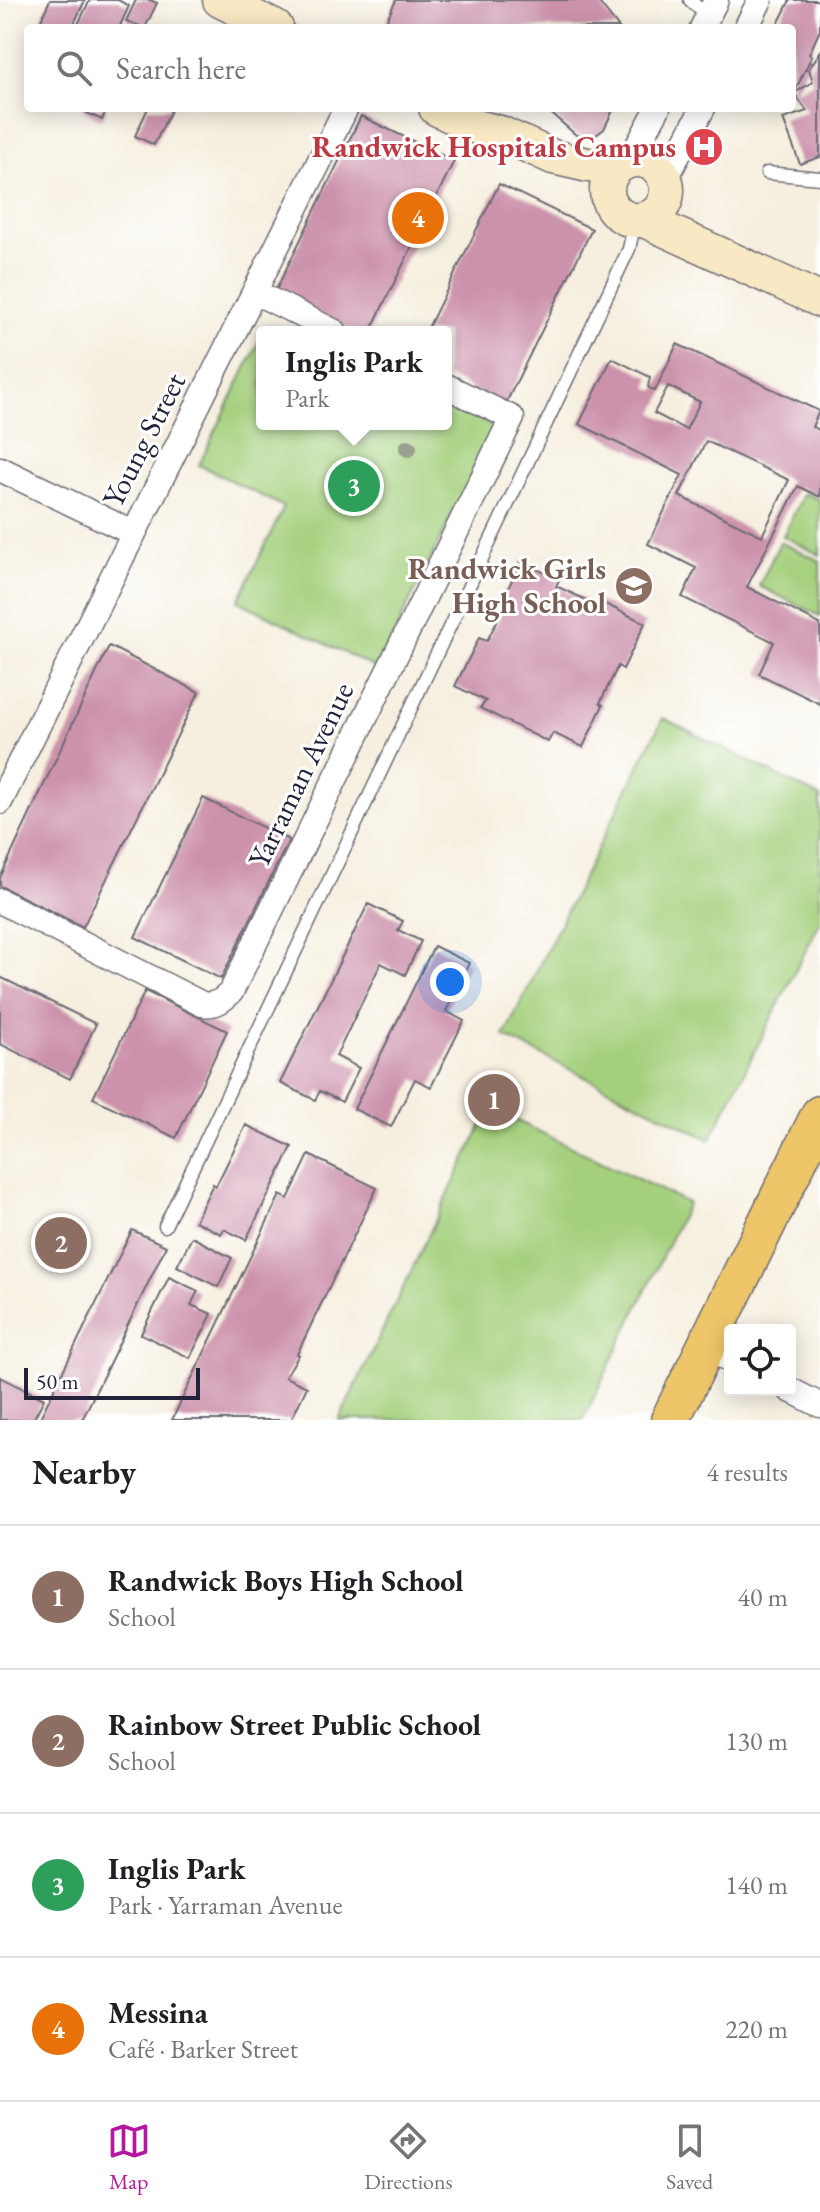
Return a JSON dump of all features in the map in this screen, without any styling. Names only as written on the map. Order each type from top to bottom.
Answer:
[{"type":"main road","points":[[220,0],[268,24]]},
{"type":"main road","points":[[444,112],[472,126],[493,146],[529,167],[576,182],[618,175],[638,159],[655,165],[666,187],[703,228],[758,270]]},
{"type":"main road","points":[[618,175],[617,214],[639,220],[758,270],[820,300]]},
{"type":"main road","points":[[639,220],[660,209],[666,187]]},
{"type":"main road","points":[[670,1420],[718,1354],[820,1115]]},
{"type":"street","points":[[748,24],[760,0]]},
{"type":"street","name":"Young Street","points":[[0,802],[344,112]]},
{"type":"street","points":[[618,175],[656,112]]},
{"type":"street","points":[[666,187],[701,112]]},
{"type":"street","points":[[255,292],[323,326]]},
{"type":"street","name":"Yarraman Avenue","points":[[0,901],[202,1004],[221,1002],[231,992],[512,418],[452,389]]},
{"type":"street","points":[[0,469],[133,533]]},
{"type":"street","points":[[796,1393],[820,1405]]},
{"type":"lane","points":[[690,0],[709,15]]},
{"type":"lane","points":[[767,173],[820,178]]},
{"type":"lane","points":[[165,1226],[629,249],[639,220]]},
{"type":"green space","points":[[256,347],[256,430],[452,430],[452,406],[495,427],[377,669],[238,601],[284,507],[199,465]]},
{"type":"green space","points":[[804,493],[820,500],[820,555],[783,536]]},
{"type":"green space","points":[[780,542],[820,561],[820,616],[759,586]]},
{"type":"green space","points":[[663,718],[820,797],[820,922],[710,1140],[504,1036]]},
{"type":"green space","points":[[490,1108],[688,1203],[583,1420],[339,1420]]},
{"type":"building","points":[[50,0],[85,0],[74,24],[39,24]]},
{"type":"building","points":[[90,0],[118,0],[129,6],[121,24],[78,24]]},
{"type":"building","points":[[136,0],[157,3],[147,24],[126,21]]},
{"type":"building","points":[[396,0],[597,0],[616,24],[385,24]]},
{"type":"building","points":[[790,0],[820,2],[820,30],[809,54],[812,56],[796,89],[796,24],[778,24]]},
{"type":"building","points":[[820,52],[820,157],[800,164],[783,119],[807,111],[796,92],[813,82],[809,69]]},
{"type":"building","points":[[85,112],[105,112],[102,120]]},
{"type":"building","points":[[146,112],[170,112],[154,145],[135,136]]},
{"type":"building","points":[[550,112],[612,112],[604,129],[592,138],[576,135]]},
{"type":"building","points":[[361,116],[454,161],[373,326],[344,326],[275,292]]},
{"type":"building","points":[[499,184],[592,229],[505,405],[452,379],[452,326],[429,326]]},
{"type":"building","points":[[677,344],[819,411],[812,427],[820,430],[820,497],[798,486],[747,587],[820,624],[820,704],[759,674],[774,642],[682,597],[696,568],[648,544],[682,475],[579,424],[612,358],[650,377],[648,387],[655,391]],"holes":[[[668,386],[700,402],[686,430],[654,413]],[[706,441],[789,480],[762,536],[679,496]]]},
{"type":"building","points":[[521,561],[559,580],[556,586],[599,606],[599,601],[645,623],[623,669],[618,666],[583,747],[553,733],[548,742],[480,708],[486,701],[455,686],[479,638],[487,641],[505,605],[501,603]]},
{"type":"building","points":[[109,646],[199,692],[83,927],[0,886],[0,878]]},
{"type":"building","points":[[203,798],[289,840],[221,979],[135,937]]},
{"type":"building","points":[[368,904],[403,921],[398,930],[421,941],[405,975],[381,963],[336,1056],[359,1068],[342,1102],[320,1091],[315,1100],[280,1083]]},
{"type":"building","points":[[434,946],[469,963],[446,1011],[464,1021],[431,1087],[415,1079],[391,1127],[354,1109]]},
{"type":"building","points":[[0,977],[96,1024],[70,1079],[0,1044]]},
{"type":"building","points":[[145,991],[227,1031],[176,1138],[93,1098]]},
{"type":"building","points":[[246,1125],[292,1147],[246,1240],[224,1229],[221,1234],[195,1221]]},
{"type":"building","points":[[309,1155],[377,1188],[299,1355],[285,1377],[307,1387],[291,1420],[172,1420],[280,1195],[288,1199]]},
{"type":"building","points":[[132,1230],[166,1246],[82,1420],[39,1420]]},
{"type":"building","points":[[192,1237],[232,1258],[218,1287],[177,1266]]},
{"type":"building","points":[[169,1277],[198,1291],[191,1305],[212,1314],[190,1358],[141,1334]]},
{"type":"building","points":[[0,1377],[44,1399],[33,1420],[0,1420]]},
{"type":"place","name":"Randwick Hospitals Campus","points":[[704,147]]},
{"type":"place","name":"Messina","points":[[418,218]]},
{"type":"place","name":"Inglis Park","points":[[354,486]]},
{"type":"place","name":"Randwick Girls High School","points":[[634,586]]},
{"type":"place","name":"Randwick Boys High School","points":[[494,1100]]},
{"type":"place","name":"Rainbow Street Public School","points":[[61,1243]]}]
